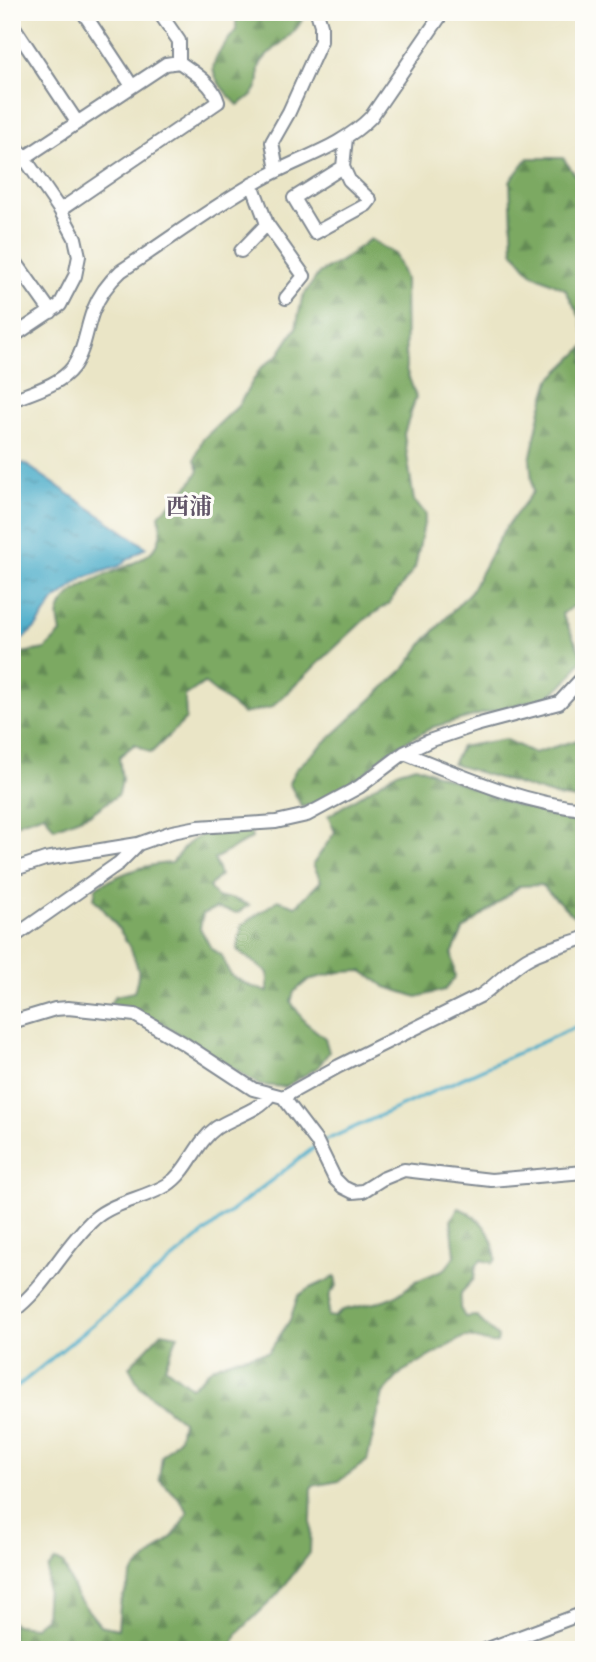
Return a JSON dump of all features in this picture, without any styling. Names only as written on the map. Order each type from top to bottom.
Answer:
[{"type":"street","points":[[83,12],[132,86]]},
{"type":"street","points":[[159,12],[179,41],[179,62]]},
{"type":"street","points":[[277,170],[272,142],[289,112],[321,41],[321,25],[317,12]]},
{"type":"street","points":[[12,400],[51,384],[73,368],[93,310],[108,284],[121,271],[252,184],[346,138],[370,117],[443,12]]},
{"type":"street","points":[[12,24],[78,122]]},
{"type":"street","points":[[12,166],[166,64],[179,62],[215,93],[218,102],[60,210]]},
{"type":"street","points":[[342,167],[294,198],[316,233],[366,205],[370,200],[349,180],[342,167],[346,138]]},
{"type":"street","points":[[12,140],[60,210],[75,238],[79,256],[70,287],[60,305],[12,337]]},
{"type":"street","points":[[252,184],[267,224],[304,276],[286,298]]},
{"type":"street","points":[[241,251],[267,224]]},
{"type":"street","points":[[12,257],[51,312]]},
{"type":"street","points":[[12,870],[45,859],[138,844],[172,832],[198,827],[276,822],[307,815],[359,787],[404,753],[450,733],[559,703],[584,676]]},
{"type":"street","points":[[404,753],[503,790],[564,807],[584,809]]},
{"type":"street","points":[[12,938],[120,863],[138,844]]},
{"type":"street","points":[[12,1312],[35,1293],[65,1251],[94,1219],[118,1204],[167,1185],[179,1174],[214,1129],[480,996],[500,983],[511,970],[531,956],[584,938]]},
{"type":"street","points":[[12,1022],[55,1009],[68,1008],[135,1015],[253,1089],[276,1096],[319,1145],[335,1179],[342,1187],[352,1192],[363,1191],[404,1170],[491,1180],[584,1172]]},
{"type":"street","points":[[485,1650],[584,1613]]},
{"type":"green space","points":[[236,12],[305,12],[293,32],[261,62],[257,89],[238,105],[219,83],[213,68],[215,60],[236,30]]},
{"type":"green space","points":[[528,158],[563,158],[584,187],[584,333],[581,319],[565,289],[531,273],[513,251],[510,181]]},
{"type":"green space","points":[[370,239],[395,254],[405,279],[406,369],[416,397],[404,434],[414,501],[426,514],[415,568],[388,604],[363,621],[272,707],[243,714],[204,683],[185,696],[186,719],[151,753],[135,744],[119,757],[122,780],[119,794],[92,813],[54,828],[44,814],[20,822],[12,829],[12,658],[16,654],[45,649],[61,633],[59,612],[67,598],[80,588],[144,557],[155,548],[161,534],[159,515],[191,483],[199,470],[195,460],[202,440],[238,406],[260,369],[279,354],[296,328],[302,298],[319,273],[341,261]]},
{"type":"green space","points":[[584,347],[584,599],[562,614],[583,658],[567,681],[549,696],[433,727],[389,751],[355,782],[318,803],[302,807],[289,783],[296,769],[405,668],[425,641],[471,591],[504,530],[533,492],[530,460],[550,380]]},
{"type":"green space","points":[[584,738],[584,800],[556,796],[452,764],[461,747],[505,739],[534,753]]},
{"type":"green space","points":[[416,766],[513,804],[556,815],[581,825],[584,846],[584,921],[579,921],[541,885],[520,886],[463,930],[452,954],[455,978],[445,990],[417,997],[386,987],[362,971],[340,972],[308,980],[294,992],[291,1002],[305,1022],[325,1038],[329,1052],[318,1067],[285,1087],[259,1085],[165,1025],[134,1010],[108,1007],[115,996],[134,992],[138,970],[131,950],[120,932],[94,899],[96,887],[132,870],[172,863],[188,844],[205,834],[225,829],[250,829],[252,838],[214,859],[220,875],[209,887],[217,898],[231,898],[249,905],[237,913],[216,908],[203,914],[200,928],[211,948],[222,956],[230,975],[268,992],[268,973],[237,950],[242,925],[278,900],[296,906],[321,881],[313,864],[335,832],[328,816],[399,771]]},
{"type":"green space","points":[[459,1208],[485,1228],[496,1259],[492,1263],[481,1260],[476,1266],[474,1279],[461,1293],[460,1308],[465,1317],[476,1316],[498,1337],[497,1343],[464,1337],[402,1372],[383,1393],[367,1461],[339,1481],[312,1486],[310,1553],[277,1595],[237,1634],[231,1650],[12,1650],[12,1622],[34,1627],[45,1618],[48,1569],[55,1561],[63,1563],[76,1595],[100,1625],[118,1629],[120,1604],[134,1571],[174,1535],[188,1512],[178,1497],[159,1479],[162,1456],[179,1438],[182,1421],[140,1387],[129,1367],[162,1332],[178,1335],[165,1367],[191,1387],[220,1364],[269,1352],[290,1320],[298,1296],[308,1289],[335,1277],[337,1286],[330,1294],[328,1316],[334,1317],[343,1310],[379,1302],[399,1294],[416,1281],[445,1269],[455,1256],[451,1219]]},
{"type":"water","points":[[24,463],[146,547],[119,566],[84,578],[54,601],[37,626],[23,639],[12,633],[12,470]]},
{"type":"waterway","points":[[322,1142],[584,1023]]},
{"type":"waterway","points":[[12,1391],[220,1220],[316,1146]]},
{"type":"district","name":"西浦","points":[[189,506]]}]
